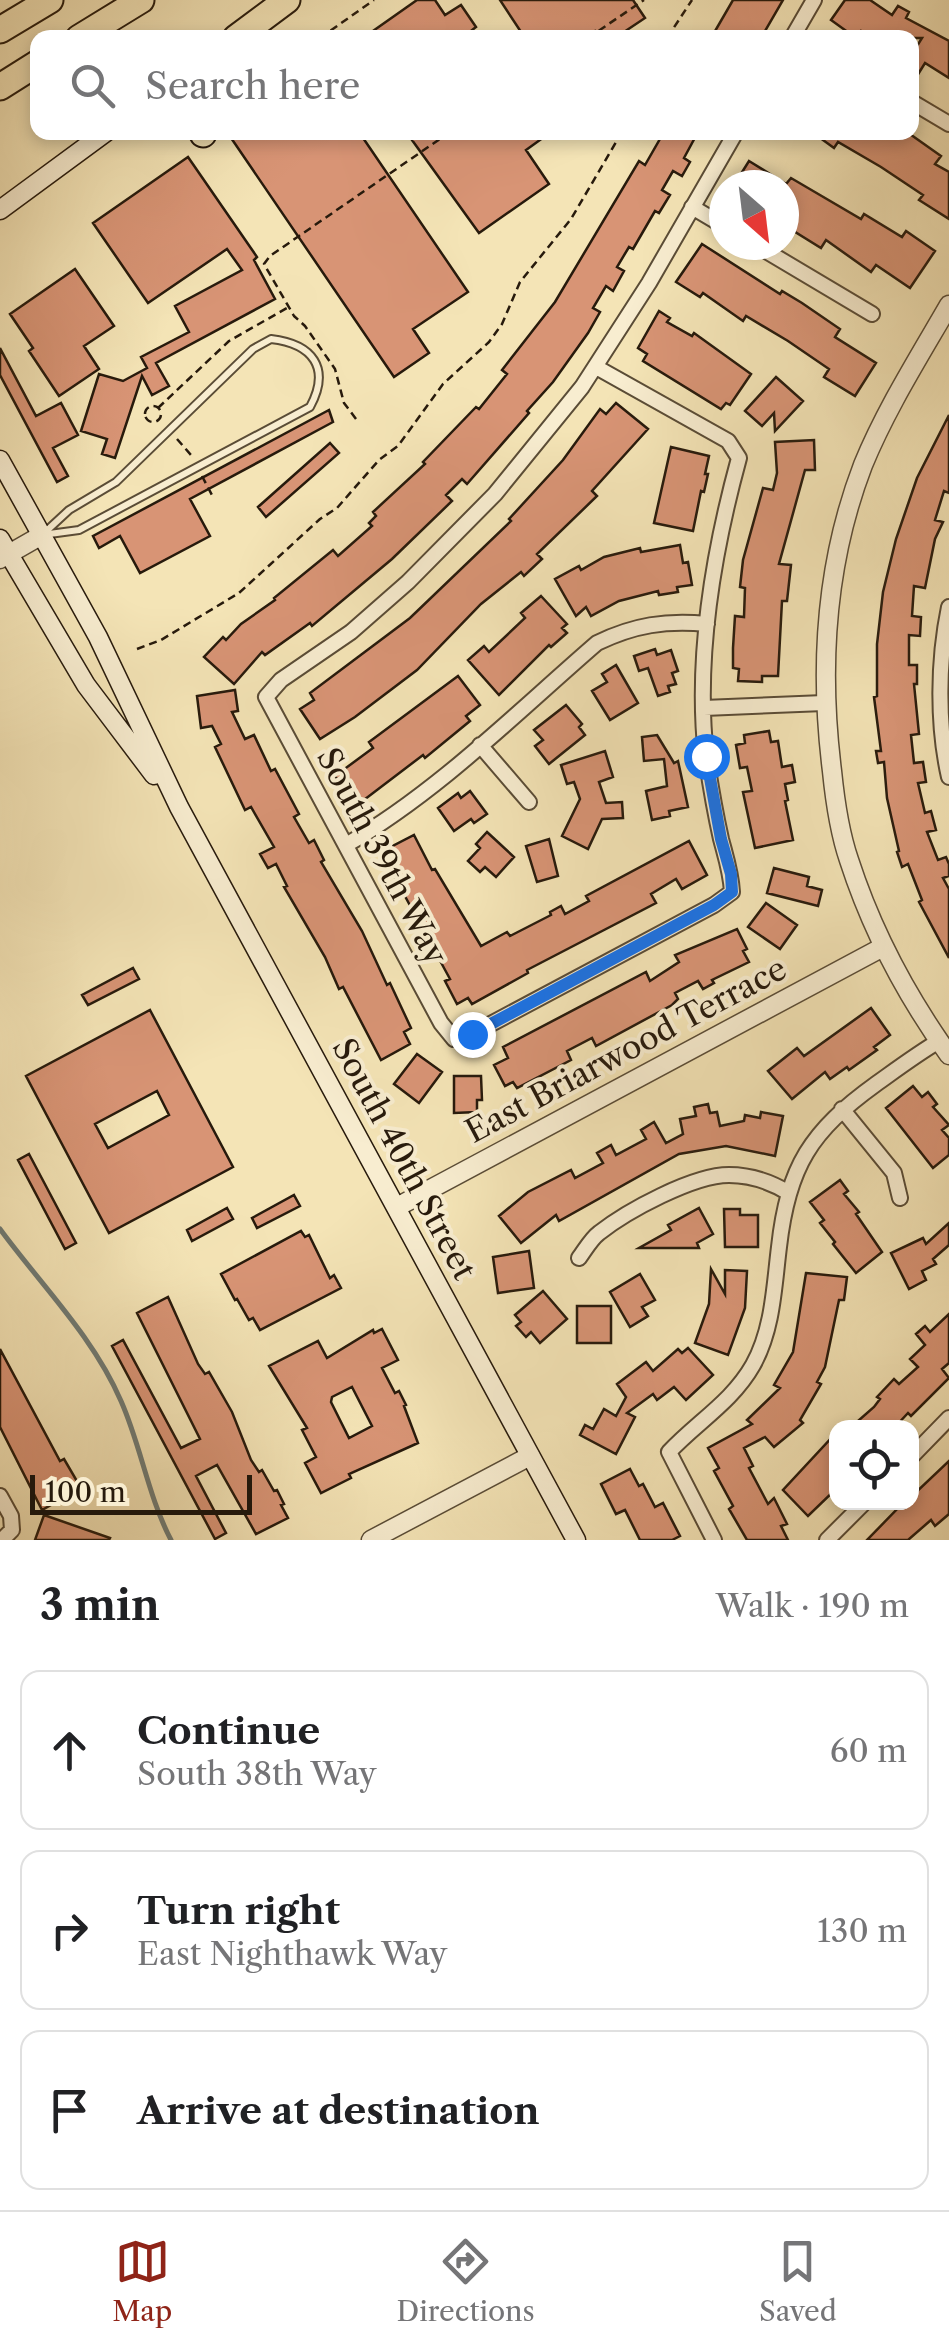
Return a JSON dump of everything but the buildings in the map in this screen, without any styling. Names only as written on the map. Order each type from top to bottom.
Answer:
[{"type":"highway","points":[[0,30],[50,0]]},
{"type":"highway","points":[[92,30],[141,0]]},
{"type":"highway","points":[[247,30],[287,0]]},
{"type":"highway","points":[[0,87],[30,69]]},
{"type":"main road","points":[[0,210],[96,140]]},
{"type":"main road","points":[[84,149],[100,140]]},
{"type":"main road","points":[[944,1048],[883,947],[848,858],[837,813],[824,703],[826,619],[847,512],[864,464],[902,386],[949,305]]},
{"type":"main road","name":"South 40th Street","points":[[0,460],[98,637],[178,807],[576,1540]]},
{"type":"main road","points":[[3,551],[42,535]]},
{"type":"main road","name":"South 40th Street","points":[[3,551],[86,685],[178,807]]},
{"type":"main road","name":"East Briarwood Terrace","points":[[397,1207],[883,947]]},
{"type":"main road","points":[[371,1540],[530,1456]]},
{"type":"street","points":[[799,30],[814,0]]},
{"type":"street","points":[[919,106],[949,124]]},
{"type":"street","points":[[731,140],[596,367],[728,440],[739,458],[712,582],[704,708],[824,703]]},
{"type":"street","points":[[692,207],[709,217]]},
{"type":"street","points":[[781,260],[872,314]]},
{"type":"street","name":"South 39th Way","points":[[596,367],[506,482],[458,533],[350,632],[281,680],[266,696],[441,1023],[454,1040],[472,1034],[732,892],[706,756],[704,708]]},
{"type":"street","points":[[949,607],[942,672],[949,776]]},
{"type":"street","points":[[346,845],[386,820],[480,745],[597,643],[656,622],[707,624]]},
{"type":"street","points":[[480,745],[528,802]]},
{"type":"street","points":[[714,1540],[669,1452],[739,1387],[754,1363],[766,1336],[782,1214],[810,1145],[842,1109],[944,1048]]},
{"type":"street","points":[[842,1109],[894,1173],[900,1198]]},
{"type":"street","points":[[579,1258],[597,1234],[668,1192],[700,1179],[728,1175],[770,1182],[789,1193]]},
{"type":"street","points":[[919,1449],[948,1421]]},
{"type":"street","points":[[0,1496],[10,1516],[7,1535]]},
{"type":"street","points":[[826,1540],[857,1510]]},
{"type":"lane","points":[[271,339],[295,342],[311,355],[318,366],[319,379],[318,393],[310,407],[79,530],[42,535],[69,510],[104,492],[253,349],[271,339]]},
{"type":"path","points":[[331,30],[374,0]]},
{"type":"path","points":[[600,30],[644,0]]},
{"type":"path","points":[[672,30],[692,0]]},
{"type":"path","points":[[158,408],[229,342],[288,307],[264,264],[266,259],[438,140]]},
{"type":"path","points":[[138,649],[240,593],[337,508],[379,460],[398,446],[444,384],[489,342],[502,324],[520,282],[571,219],[617,140]]},
{"type":"path","points":[[170,431],[188,449],[213,497]]},
{"type":"waterway","points":[[0,1229],[81,1333],[109,1377],[128,1418],[171,1540]]},
{"type":"route","points":[[472,1034],[732,892],[706,756]]}]
